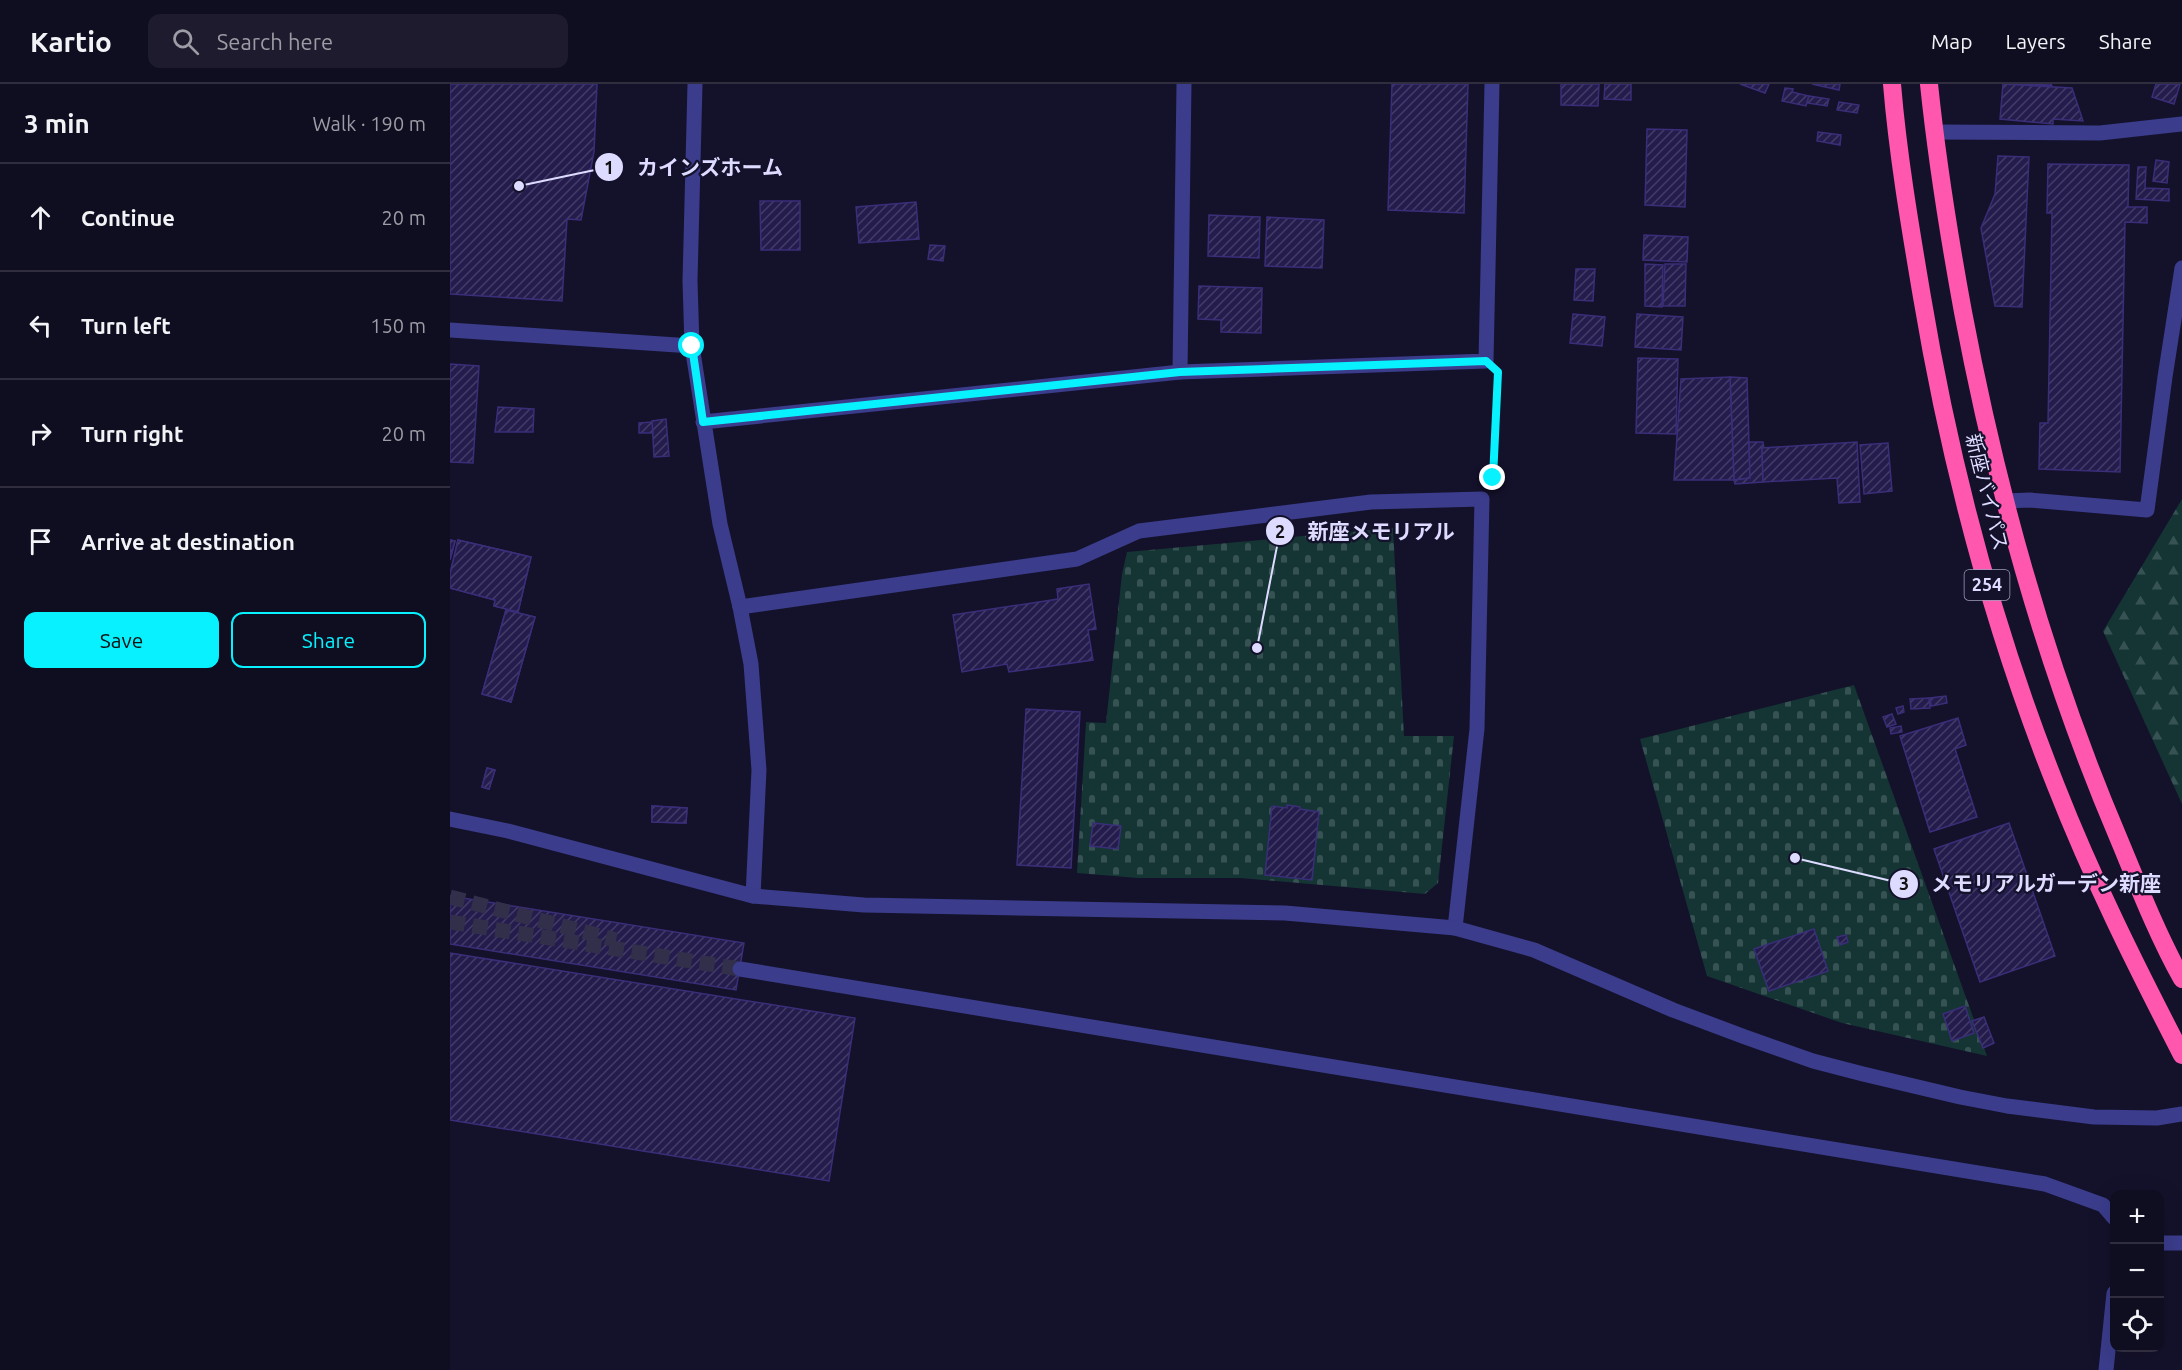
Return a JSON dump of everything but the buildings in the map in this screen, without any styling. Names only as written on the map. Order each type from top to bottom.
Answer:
[{"type":"highway","name":"新座バイパス","points":[[1892,84],[1904,184],[1930,345],[1975,543],[1989,593],[2051,774],[2087,861],[2117,928],[2182,1054]]},
{"type":"highway","name":"新座バイパス","points":[[1929,84],[1943,199],[1974,369],[2004,501],[2070,717],[2136,878],[2182,979]]},
{"type":"street","points":[[695,84],[690,281],[692,346],[720,524],[751,664],[759,770],[753,896]]},
{"type":"street","points":[[1180,372],[1184,84]]},
{"type":"street","points":[[703,422],[1180,372],[1486,361],[1492,84]]},
{"type":"street","points":[[1934,132],[2100,134],[2182,124]]},
{"type":"street","points":[[2004,501],[2030,500],[2147,510],[2182,268]]},
{"type":"street","points":[[450,330],[692,346]]},
{"type":"street","points":[[740,607],[1077,559],[1139,531],[1371,502],[1482,499],[1477,729],[1455,928]]},
{"type":"street","points":[[450,819],[508,831],[753,896],[864,905],[1285,913],[1455,928],[1534,950],[1734,1034],[1813,1061],[1863,1074],[1960,1097],[2084,1115],[2127,1119],[2182,1114]]},
{"type":"street","points":[[740,969],[2045,1184],[2103,1205],[2110,1213]]},
{"type":"street","points":[[2164,1243],[2182,1243]]},
{"type":"street","points":[[2106,1370],[2114,1298]]},
{"type":"path","points":[[1482,499],[1493,478],[1498,372],[1486,361]]},
{"type":"green space","points":[[2182,499],[2182,804],[2103,631]]},
{"type":"green space","points":[[1393,528],[1404,736],[1454,736],[1438,883],[1425,894],[1240,878],[1138,878],[1077,873],[1086,722],[1106,723],[1122,574],[1127,552]]},
{"type":"green space","points":[[1854,685],[1987,1056],[1842,1023],[1707,976],[1640,739]]},
{"type":"tunnel","points":[[450,897],[616,940]]},
{"type":"tunnel","points":[[450,922],[740,969]]},
{"type":"place","name":"カインズホーム","points":[[519,186]]},
{"type":"place","name":"新座メモリアル","points":[[1257,648]]},
{"type":"place","name":"メモリアルガーデン新座","points":[[1795,858]]},
{"type":"route","points":[[692,346],[703,422],[1180,372],[1486,361],[1498,372],[1493,478]]}]
